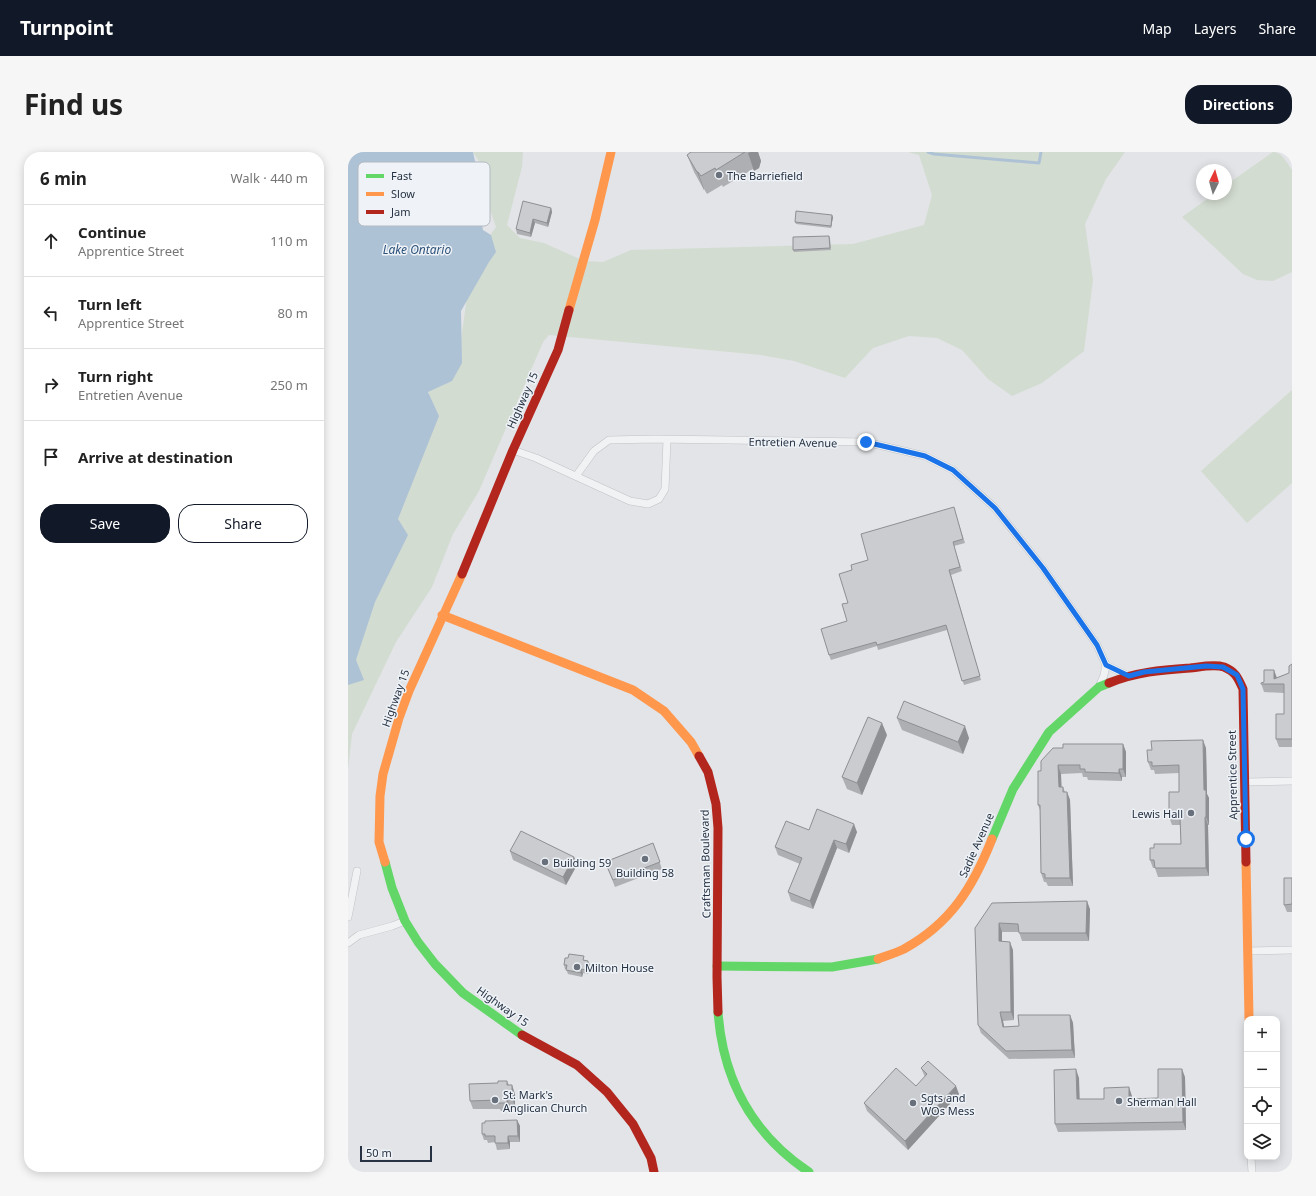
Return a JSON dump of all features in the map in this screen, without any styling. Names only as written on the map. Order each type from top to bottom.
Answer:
[{"type":"street","name":"Highway 15","points":[[611,152],[595,220],[558,350],[513,450],[466,565],[442,615],[399,718],[383,774],[380,796],[379,842],[392,888],[405,921],[418,942],[435,964],[463,993],[522,1035],[577,1065],[607,1092],[633,1124],[651,1158],[654,1172]]},
{"type":"street","name":"Entretien Avenue","points":[[576,476],[594,451],[609,440],[866,442],[925,456],[953,470],[995,508],[1043,568],[1097,645],[1106,665]]},
{"type":"street","points":[[513,450],[536,458],[630,501],[648,504],[659,499],[665,489],[667,440]]},
{"type":"street","name":"Craftsman Boulevard","points":[[442,615],[633,690],[664,711],[691,742],[708,772],[716,804],[718,828],[719,1020],[722,1043],[728,1067],[739,1095],[758,1126],[782,1152],[809,1172]]},
{"type":"street","points":[[1099,687],[1106,665],[1129,676]]},
{"type":"street","name":"Apprentice Street","points":[[1099,687],[1120,678],[1144,672],[1206,666],[1223,667],[1237,675],[1243,689],[1249,1016]]},
{"type":"street","name":"Sadie Avenue","points":[[718,966],[832,968],[875,960],[903,949],[931,931],[956,908],[973,882],[982,865],[1013,789],[1049,732],[1099,687]]},
{"type":"street","points":[[1245,782],[1292,781]]},
{"type":"street","points":[[348,917],[357,871]]},
{"type":"street","points":[[348,943],[359,936],[405,921]]},
{"type":"street","points":[[1248,951],[1292,950]]},
{"type":"street","points":[[1251,1160],[1252,1172]]},
{"type":"shaded area","points":[[473,152],[523,152],[522,167],[507,225],[520,238],[544,243],[584,261],[603,262],[631,250],[853,244],[924,225],[932,195],[919,155],[908,152],[1125,152],[1106,179],[1085,224],[1093,280],[1084,351],[1042,383],[1012,396],[988,379],[962,350],[937,338],[909,336],[873,348],[845,378],[794,361],[761,355],[549,335],[543,342],[479,491],[453,534],[432,587],[396,642],[352,734],[348,769],[348,651],[421,427],[432,379],[460,347],[469,283],[484,244],[496,227],[490,210],[490,162],[479,162]]},
{"type":"shaded area","points":[[1273,152],[1276,152],[1282,156],[1292,170],[1292,272],[1273,281],[1257,280],[1243,274],[1182,217],[1206,200],[1232,200],[1232,181]]},
{"type":"shaded area","points":[[1292,390],[1292,483],[1247,523],[1201,471]]},
{"type":"water","name":"Lake Ontario","points":[[348,152],[473,152],[475,162],[358,162],[358,226],[482,226],[483,230],[491,235],[496,252],[461,311],[462,363],[452,381],[428,392],[439,416],[398,519],[408,535],[375,602],[356,660],[364,680],[348,685]]},
{"type":"building","points":[[691,152],[745,152],[716,170],[715,168],[701,176],[687,155]]},
{"type":"building","points":[[523,201],[551,208],[547,223],[533,219],[530,233],[516,229]]},
{"type":"building","points":[[796,211],[832,215],[831,226],[795,222]]},
{"type":"building","points":[[829,236],[830,248],[793,250],[793,237]]},
{"type":"building","points":[[954,507],[963,539],[953,542],[960,567],[949,570],[980,676],[962,681],[946,625],[877,645],[876,642],[829,655],[821,629],[847,621],[842,604],[848,603],[839,574],[852,570],[851,565],[868,560],[861,534]]},
{"type":"building","points":[[1292,664],[1292,739],[1276,739],[1276,714],[1284,714],[1284,684],[1261,683],[1264,682],[1264,670],[1274,670],[1274,679],[1289,673],[1289,666]]},
{"type":"building","points":[[904,701],[965,726],[958,742],[897,718]]},
{"type":"building","points":[[868,717],[882,723],[857,783],[842,777]]},
{"type":"building","name":"Lewis Hall","points":[[1203,740],[1204,790],[1206,790],[1206,868],[1155,868],[1154,860],[1150,860],[1150,848],[1154,848],[1154,844],[1181,844],[1180,817],[1169,817],[1169,792],[1179,792],[1179,765],[1152,766],[1152,762],[1148,762],[1147,750],[1152,750],[1151,741]]},
{"type":"building","points":[[1063,744],[1123,744],[1123,769],[1119,769],[1119,773],[1085,772],[1085,769],[1080,769],[1080,765],[1058,765],[1059,787],[1063,787],[1063,792],[1067,792],[1070,878],[1045,878],[1045,874],[1041,873],[1038,771],[1041,771],[1041,761],[1053,748],[1063,748]]},
{"type":"building","points":[[817,809],[854,824],[846,844],[834,840],[810,901],[788,892],[802,858],[775,847],[786,821],[809,830]]},
{"type":"building","name":"Building 59","points":[[521,831],[574,857],[563,877],[510,851]]},
{"type":"building","name":"Building 58","points":[[653,843],[660,862],[613,880],[605,862]]},
{"type":"building","points":[[1284,878],[1292,878],[1292,904],[1284,905]]},
{"type":"building","points":[[1087,901],[1086,933],[1019,933],[1018,924],[999,923],[999,941],[1010,942],[1011,1012],[1000,1012],[1003,1027],[1019,1026],[1018,1015],[1070,1015],[1072,1050],[1006,1051],[978,1025],[975,928],[992,903]]},
{"type":"building","name":"Milton House","points":[[569,954],[584,956],[583,960],[588,961],[586,970],[581,969],[581,973],[566,970],[567,965],[564,965],[565,958],[568,958]]},
{"type":"building","name":"Sgts and WOs Mess","points":[[928,1061],[956,1086],[905,1141],[864,1103],[896,1068],[916,1086],[927,1074],[921,1068]]},
{"type":"building","name":"Sherman Hall","points":[[1076,1069],[1077,1099],[1104,1099],[1104,1088],[1129,1087],[1129,1099],[1158,1098],[1158,1069],[1182,1069],[1183,1122],[1055,1124],[1054,1070]]},
{"type":"building","points":[[498,1081],[507,1081],[507,1085],[512,1085],[512,1098],[507,1098],[507,1103],[498,1103],[498,1100],[470,1101],[469,1084],[498,1083]]},
{"type":"building","points":[[517,1120],[518,1136],[508,1136],[508,1143],[495,1143],[495,1136],[485,1136],[485,1134],[482,1134],[482,1123],[485,1123],[485,1121]]},
{"type":"waterway","points":[[928,152],[934,154],[1039,163],[1041,152]]},
{"type":"traffic: fast","points":[[992,839],[1013,789],[1049,732],[1099,687],[1109,683]]},
{"type":"traffic: fast","points":[[385,862],[392,888],[405,921],[418,942],[435,964],[463,993],[522,1035]]},
{"type":"traffic: fast","points":[[717,966],[832,967],[878,959]]},
{"type":"traffic: fast","points":[[718,1012],[726,1061],[744,1104],[756,1123],[771,1141],[809,1172]]},
{"type":"traffic: slow","points":[[569,310],[595,220],[611,152]]},
{"type":"traffic: slow","points":[[385,862],[379,842],[380,796],[383,774],[399,718],[409,691],[462,574]]},
{"type":"traffic: slow","points":[[442,615],[633,690],[664,711],[691,742],[699,756]]},
{"type":"traffic: slow","points":[[878,959],[904,949],[935,928],[968,888],[977,873],[992,839]]},
{"type":"traffic: slow","points":[[1246,862],[1249,1016]]},
{"type":"traffic: jam","points":[[462,574],[513,450],[558,350],[569,310]]},
{"type":"traffic: jam","points":[[1109,683],[1129,676],[1149,672],[1211,666],[1224,667],[1236,676],[1243,689],[1246,862]]},
{"type":"traffic: jam","points":[[699,756],[708,772],[716,804],[718,828],[718,1012]]},
{"type":"traffic: jam","points":[[522,1035],[577,1065],[607,1092],[633,1124],[651,1158],[654,1172]]},
{"type":"place","name":"The Barriefield","points":[[719,175]]},
{"type":"place","name":"Lewis Hall","points":[[1191,813]]},
{"type":"place","name":"Building 58","points":[[645,859]]},
{"type":"place","name":"Building 59","points":[[545,862]]},
{"type":"place","name":"Milton House","points":[[577,967]]},
{"type":"place","name":"St. Mark's Anglican Church","points":[[495,1100]]},
{"type":"place","name":"Sherman Hall","points":[[1119,1101]]},
{"type":"place","name":"Sgts and WOs Mess","points":[[913,1103]]},
{"type":"route","points":[[866,442],[925,456],[953,470],[995,508],[1043,568],[1097,645],[1106,665],[1129,676],[1144,672],[1206,666],[1223,667],[1237,675],[1243,689],[1246,839]]}]
